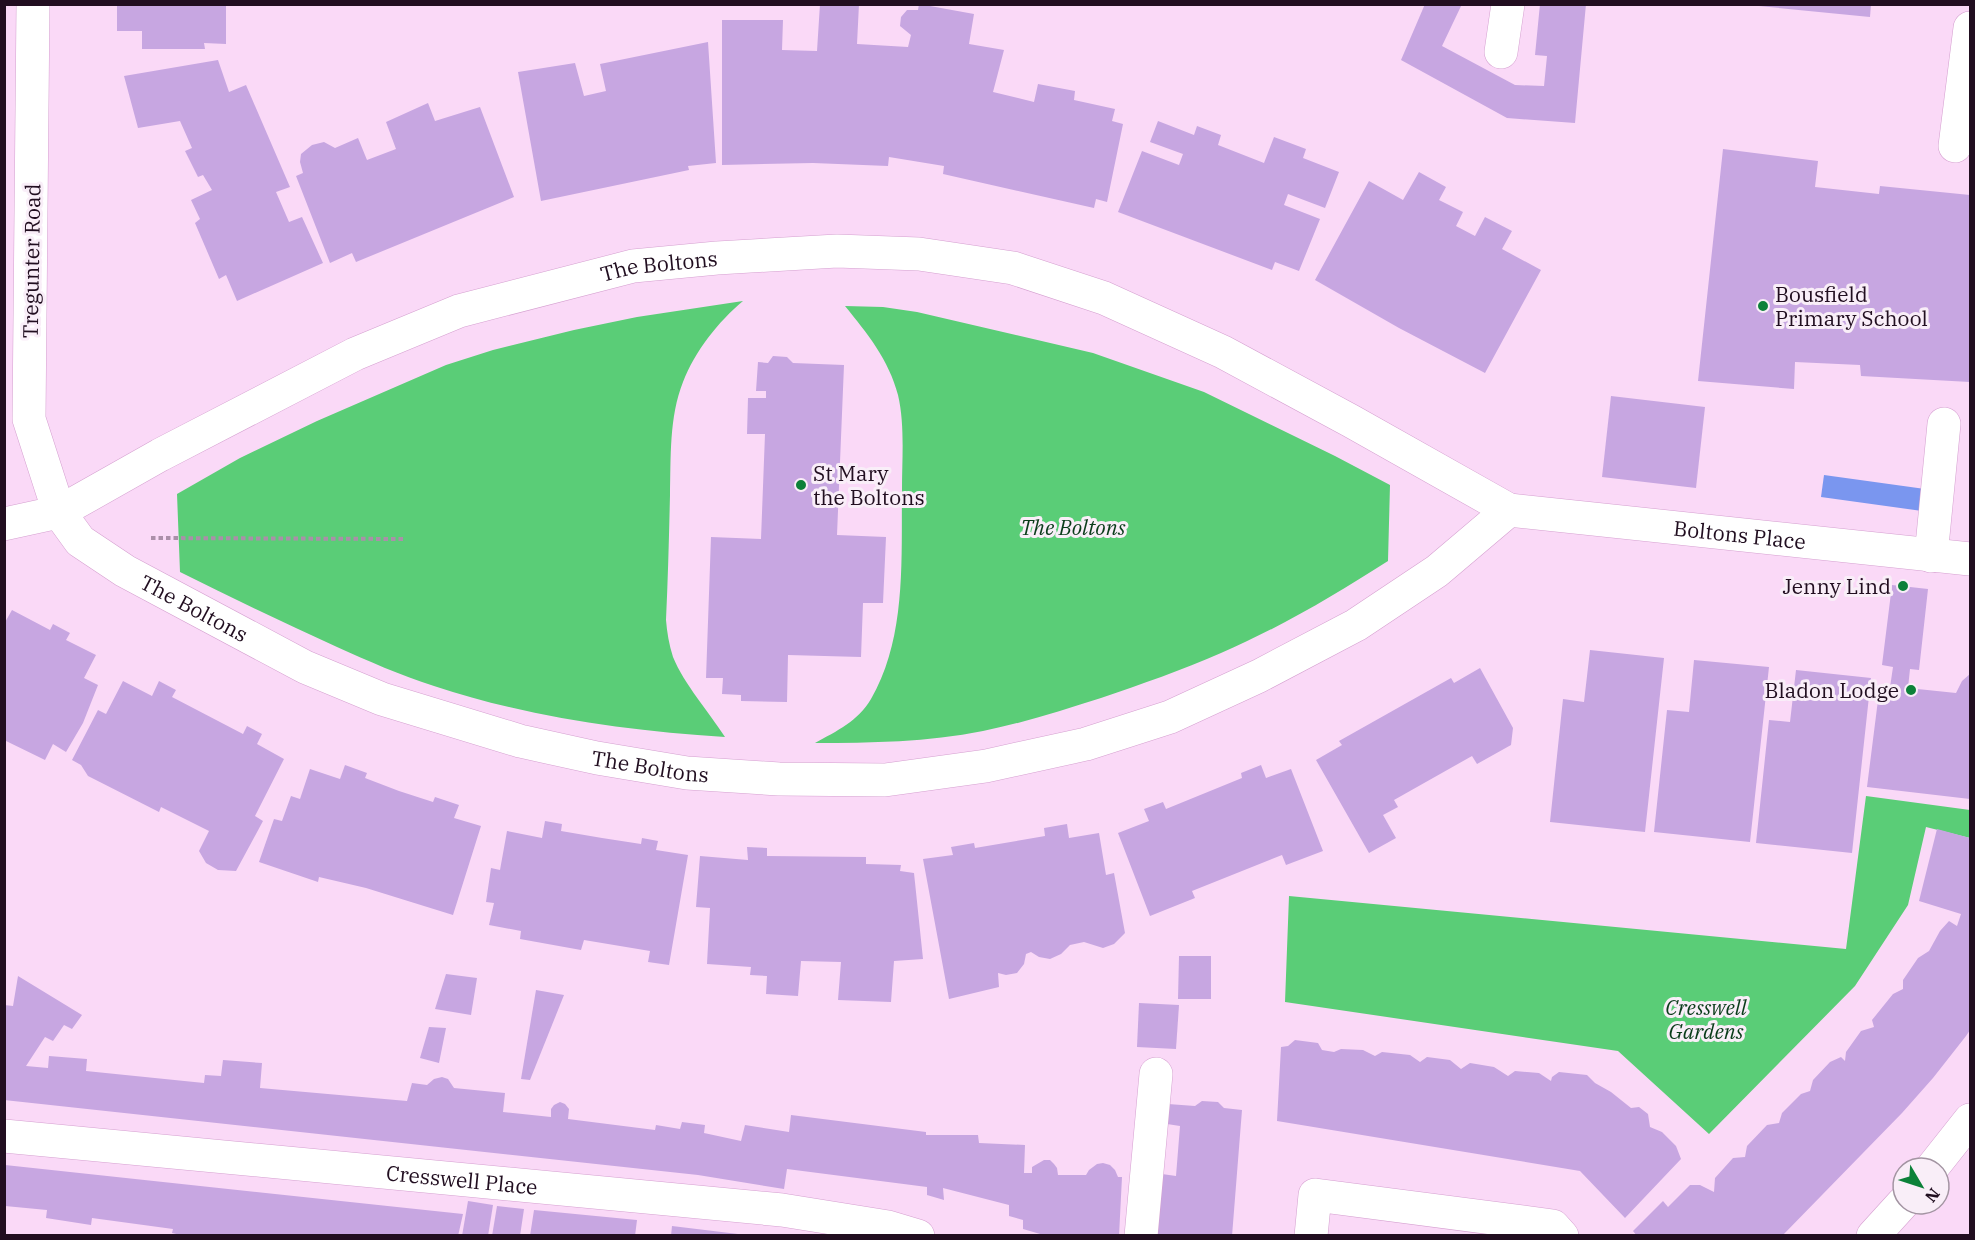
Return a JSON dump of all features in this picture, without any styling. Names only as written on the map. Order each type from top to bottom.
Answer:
[{"type":"street","name":"Tregunter Road","points":[[33,4],[29,419],[59,512]]},
{"type":"street","points":[[1501,52],[1508,4]]},
{"type":"street","points":[[1955,146],[1971,28]]},
{"type":"street","name":"The Boltons","points":[[837,251],[919,254],[1013,268],[1104,298],[1223,352],[1509,510],[1437,571],[1356,625],[1259,676],[1170,717],[1064,749],[986,766],[885,780],[779,779],[676,771],[597,758],[520,741],[381,699],[305,666],[125,571],[80,541],[59,512],[160,455],[345,359],[459,311],[633,266],[717,258],[837,251]]},
{"type":"street","points":[[1931,555],[1944,424]]},
{"type":"street","name":"Boltons Place","points":[[1509,510],[1971,559]]},
{"type":"street","points":[[4,524],[59,512]]},
{"type":"street","points":[[1141,1236],[1156,1074]]},
{"type":"street","points":[[1942,1156],[1971,1120]]},
{"type":"street","name":"Cresswell Place","points":[[4,1136],[782,1210],[888,1227],[918,1236]]},
{"type":"street","points":[[1311,1236],[1315,1195],[1553,1226],[1562,1236]]},
{"type":"street","points":[[1873,1236],[1891,1216]]},
{"type":"path","points":[[179,538],[406,538]]},
{"type":"green space","points":[[743,301],[708,338],[688,370],[675,409],[671,452],[666,620],[668,638],[678,667],[725,737],[651,731],[578,721],[469,697],[372,663],[180,572],[177,494],[240,458],[317,421],[446,365],[493,350],[637,317]]},
{"type":"green space","name":"The Boltons","points":[[845,306],[883,307],[917,312],[1093,353],[1204,392],[1390,485],[1388,561],[1264,633],[1177,671],[1101,698],[1013,724],[962,735],[899,741],[815,743],[839,730],[853,719],[871,699],[883,675],[891,650],[900,597],[903,442],[898,395],[883,359]]},
{"type":"green space","name":"Cresswell Gardens","points":[[1866,796],[1970,810],[1970,838],[1926,827],[1908,905],[1855,986],[1709,1134],[1618,1051],[1285,1002],[1289,896],[1846,949]]},
{"type":"water","points":[[1824,475],[1925,489],[1922,511],[1821,497]]},
{"type":"building","points":[[117,4],[226,4],[226,44],[204,43],[205,49],[142,49],[142,31],[117,31]]},
{"type":"building","points":[[820,4],[859,4],[857,44],[908,47],[911,35],[900,26],[901,17],[907,10],[918,10],[919,4],[974,14],[969,44],[1004,50],[993,92],[1034,102],[1038,84],[1075,91],[1074,100],[1115,109],[1112,121],[1123,124],[1107,202],[1096,199],[1094,208],[943,174],[944,166],[889,157],[888,166],[813,163],[722,165],[722,20],[783,20],[782,50],[817,51]]},
{"type":"building","points":[[1425,4],[1462,4],[1442,46],[1515,85],[1544,86],[1547,56],[1535,55],[1540,4],[1586,4],[1575,123],[1507,118],[1401,60]]},
{"type":"building","points":[[1759,4],[1871,4],[1870,17],[1759,6]]},
{"type":"building","points":[[708,42],[716,163],[688,166],[689,170],[541,201],[518,72],[575,63],[584,96],[606,91],[600,64]]},
{"type":"building","points":[[218,60],[229,92],[246,85],[290,187],[276,192],[289,222],[302,217],[323,263],[237,301],[226,275],[219,279],[195,223],[200,219],[191,200],[212,190],[203,175],[198,177],[185,151],[192,148],[180,121],[138,128],[124,76]]},
{"type":"building","points":[[428,103],[435,121],[480,107],[514,197],[356,262],[352,253],[330,263],[296,176],[303,173],[300,162],[301,154],[312,145],[324,142],[335,148],[358,138],[367,160],[396,149],[386,122]]},
{"type":"building","points":[[1158,121],[1194,135],[1197,126],[1221,135],[1218,145],[1264,163],[1274,137],[1306,149],[1303,158],[1339,172],[1325,208],[1288,194],[1284,205],[1320,219],[1299,271],[1275,262],[1272,270],[1118,212],[1142,151],[1179,165],[1183,154],[1150,142]]},
{"type":"building","points":[[1723,149],[1818,161],[1815,187],[1879,194],[1880,186],[1970,195],[1970,382],[1861,376],[1860,365],[1795,362],[1794,389],[1698,381]]},
{"type":"building","points":[[1419,172],[1446,187],[1439,200],[1463,212],[1456,226],[1475,236],[1485,217],[1512,231],[1502,249],[1541,270],[1485,373],[1315,280],[1369,181],[1403,200]]},
{"type":"building","name":"St Mary the Boltons","points":[[773,356],[787,357],[793,363],[844,365],[837,535],[886,537],[883,603],[863,603],[861,657],[788,655],[787,702],[741,701],[741,695],[722,694],[723,678],[706,678],[711,537],[761,539],[765,434],[747,434],[748,398],[766,398],[766,391],[756,391],[758,362],[768,363]]},
{"type":"building","points":[[1611,396],[1705,407],[1696,488],[1602,477]]},
{"type":"building","name":"Bladon Lodge","points":[[1892,585],[1928,589],[1919,670],[1910,669],[1908,688],[1956,693],[1962,681],[1970,674],[1970,799],[1867,787],[1878,700],[1888,701],[1893,667],[1882,665]]},
{"type":"building","points":[[12,610],[50,630],[53,624],[70,633],[66,640],[96,655],[84,678],[98,685],[83,723],[66,752],[53,744],[45,760],[4,740],[4,624]]},
{"type":"building","points":[[1590,650],[1664,658],[1645,832],[1550,822],[1563,699],[1584,702]]},
{"type":"building","points":[[1694,660],[1769,667],[1750,842],[1654,832],[1667,710],[1689,712]]},
{"type":"building","points":[[1480,668],[1513,728],[1511,745],[1477,764],[1472,756],[1394,800],[1398,807],[1383,815],[1396,838],[1369,853],[1316,760],[1342,745],[1339,741],[1451,678],[1454,683]]},
{"type":"building","points":[[1796,670],[1871,678],[1852,853],[1756,843],[1769,720],[1790,722]]},
{"type":"building","points":[[123,681],[152,696],[159,681],[176,690],[172,697],[243,734],[247,726],[262,734],[257,744],[284,759],[255,816],[263,821],[236,871],[218,870],[206,863],[199,851],[209,831],[161,807],[159,812],[88,776],[81,765],[72,760],[98,710],[106,714]]},
{"type":"building","points":[[345,765],[367,773],[365,778],[399,791],[433,802],[435,797],[459,805],[454,818],[481,826],[453,915],[366,888],[319,877],[318,882],[259,862],[274,819],[282,821],[291,796],[300,799],[310,769],[340,779]]},
{"type":"building","points":[[1261,765],[1266,778],[1291,769],[1323,851],[1286,865],[1282,855],[1192,891],[1195,898],[1150,916],[1118,833],[1149,821],[1144,809],[1163,802],[1166,809],[1242,778],[1241,773]]},
{"type":"building","points":[[545,821],[562,824],[561,831],[641,844],[642,838],[658,841],[656,850],[688,855],[669,965],[648,962],[650,951],[584,940],[581,950],[520,939],[521,931],[489,925],[494,903],[486,902],[491,868],[500,870],[507,831],[542,838]]},
{"type":"building","points":[[1067,824],[1069,838],[1099,833],[1106,875],[1114,873],[1125,933],[1114,944],[1103,948],[1084,942],[1070,945],[1061,954],[1050,959],[1039,957],[1031,952],[1026,954],[1024,964],[1017,973],[1006,975],[998,973],[999,987],[949,999],[923,859],[953,855],[951,847],[974,843],[975,848],[1045,836],[1044,828]]},
{"type":"building","points":[[1937,829],[1970,838],[1970,1030],[1966,1036],[1902,1113],[1782,1236],[1637,1236],[1633,1231],[1663,1201],[1668,1207],[1690,1185],[1700,1185],[1714,1192],[1715,1178],[1733,1158],[1745,1157],[1747,1146],[1767,1125],[1779,1123],[1782,1113],[1801,1094],[1810,1091],[1813,1080],[1830,1062],[1841,1057],[1845,1061],[1846,1052],[1861,1031],[1874,1027],[1872,1020],[1893,994],[1903,989],[1903,980],[1918,958],[1929,951],[1940,931],[1949,921],[1957,926],[1961,914],[1919,901]]},
{"type":"building","points":[[747,847],[767,848],[767,856],[866,857],[866,864],[901,865],[900,871],[914,873],[923,959],[894,961],[891,1002],[838,1000],[841,962],[801,961],[798,996],[766,994],[767,976],[750,975],[751,967],[707,964],[710,908],[696,907],[700,856],[748,860]]},
{"type":"building","points":[[1179,956],[1211,956],[1211,999],[1178,999]]},
{"type":"building","points":[[446,974],[477,978],[471,1015],[435,1009]]},
{"type":"building","points":[[18,976],[82,1015],[72,1029],[64,1025],[53,1041],[45,1037],[26,1066],[48,1068],[49,1056],[87,1059],[86,1071],[204,1083],[205,1075],[221,1076],[223,1060],[262,1063],[260,1088],[407,1101],[412,1083],[427,1085],[434,1079],[442,1077],[448,1079],[454,1088],[505,1093],[503,1112],[551,1117],[551,1109],[560,1102],[569,1109],[568,1119],[655,1130],[656,1125],[680,1129],[682,1122],[705,1125],[704,1133],[741,1141],[745,1125],[789,1132],[791,1115],[926,1132],[926,1135],[978,1135],[979,1143],[1025,1145],[1024,1173],[1032,1173],[1032,1167],[1044,1160],[1050,1160],[1054,1164],[1058,1175],[1086,1175],[1097,1164],[1110,1165],[1118,1177],[1122,1177],[1119,1236],[1047,1236],[1023,1229],[1023,1220],[1009,1216],[1009,1205],[943,1188],[944,1200],[927,1195],[927,1187],[787,1169],[784,1189],[698,1175],[4,1100],[4,1005],[13,1006]]},
{"type":"building","points":[[536,990],[564,995],[530,1080],[521,1079]]},
{"type":"building","points":[[1139,1003],[1179,1005],[1176,1049],[1137,1047]]},
{"type":"building","points":[[429,1027],[446,1028],[439,1063],[420,1058]]},
{"type":"building","points":[[1295,1040],[1318,1043],[1322,1050],[1334,1052],[1341,1049],[1363,1050],[1375,1056],[1382,1052],[1410,1055],[1420,1062],[1427,1057],[1450,1060],[1461,1069],[1470,1063],[1494,1067],[1508,1076],[1515,1071],[1539,1073],[1551,1081],[1552,1077],[1559,1072],[1587,1075],[1631,1108],[1639,1107],[1648,1114],[1650,1127],[1662,1132],[1676,1146],[1681,1159],[1625,1218],[1580,1171],[1277,1121],[1281,1047],[1288,1046]]},
{"type":"building","points":[[1202,1101],[1218,1102],[1224,1108],[1242,1110],[1232,1236],[1157,1236],[1162,1174],[1176,1176],[1180,1126],[1167,1124],[1168,1104],[1195,1106]]},
{"type":"building","points":[[5,1165],[463,1214],[458,1236],[185,1236],[172,1233],[173,1229],[92,1218],[91,1225],[46,1218],[47,1210],[5,1206]]},
{"type":"building","points":[[468,1201],[493,1205],[488,1236],[462,1236]]},
{"type":"building","points":[[497,1206],[524,1209],[520,1236],[492,1236]]},
{"type":"building","points":[[534,1210],[637,1220],[635,1236],[530,1236]]},
{"type":"building","points":[[672,1226],[738,1234],[738,1236],[671,1236]]},
{"type":"place","name":"Bousfield Primary School","points":[[1763,306]]},
{"type":"place","name":"St Mary the Boltons","points":[[801,485]]},
{"type":"place","name":"Jenny Lind","points":[[1903,586]]},
{"type":"place","name":"Bladon Lodge","points":[[1911,690]]}]
